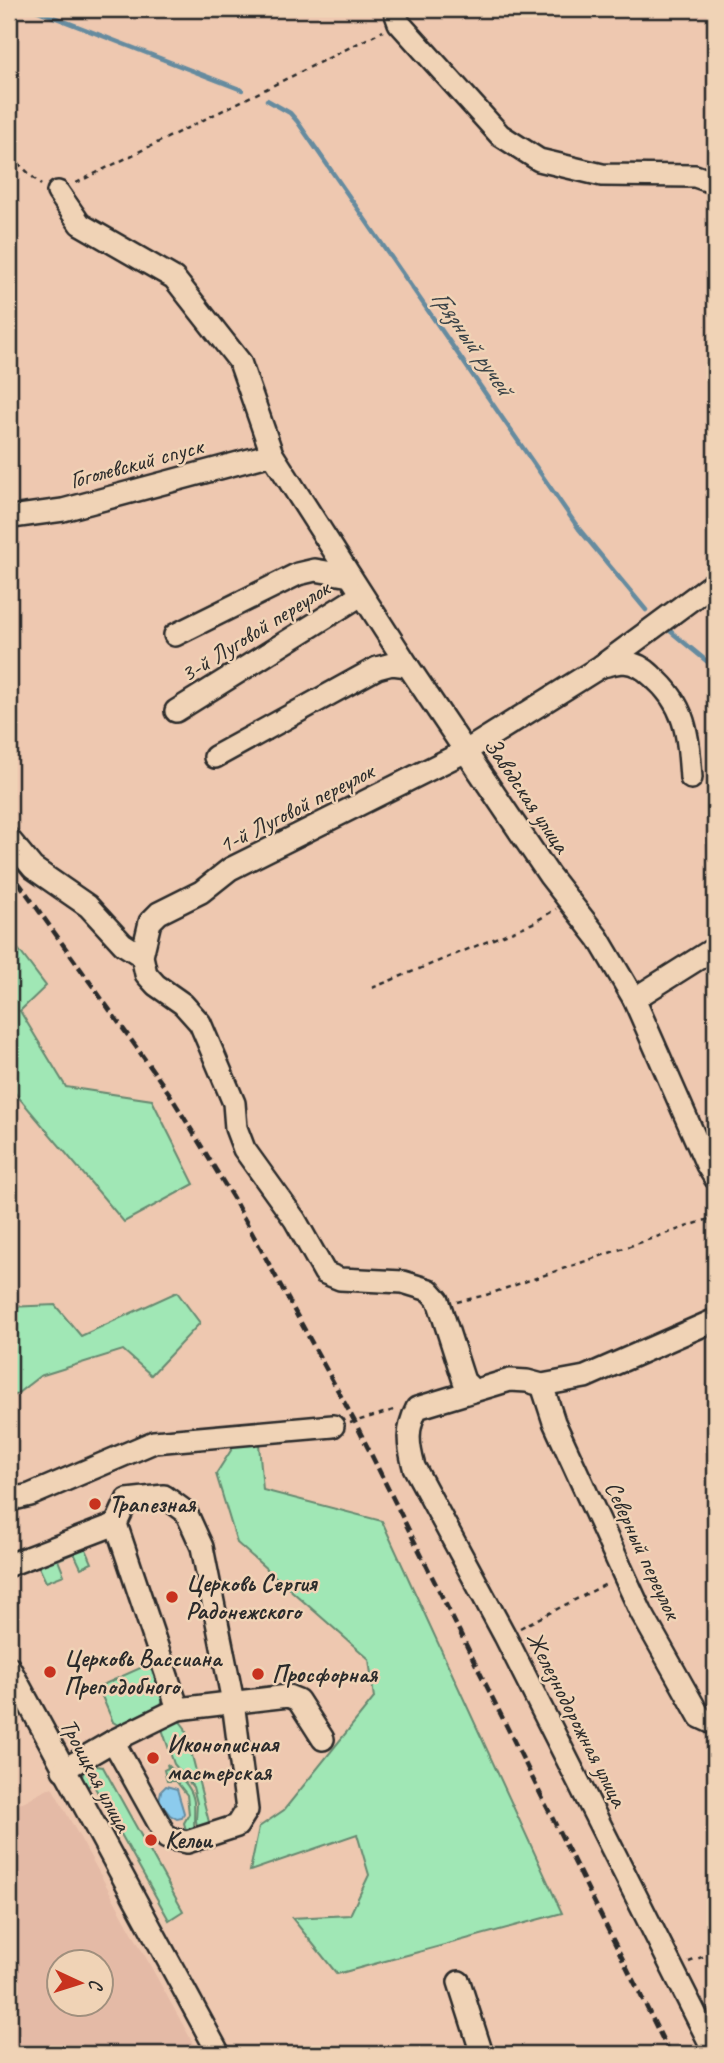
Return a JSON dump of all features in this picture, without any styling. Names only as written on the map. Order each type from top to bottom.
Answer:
[{"type":"street","points":[[396,16],[500,135],[539,160],[602,175],[695,176],[715,183]]},
{"type":"street","name":"Заводская улица","points":[[58,192],[80,224],[174,278],[240,362],[272,454],[408,666],[549,875],[598,938],[634,999],[715,1178]]},
{"type":"street","name":"Гоголевский спуск","points":[[12,517],[63,510],[272,454]]},
{"type":"street","points":[[175,635],[298,574],[315,570],[350,576]]},
{"type":"street","name":"1-й Луговой переулок","points":[[142,956],[150,922],[159,913],[201,892],[230,869],[466,751],[600,667],[715,582]]},
{"type":"street","name":"3-й Луговой переулок","points":[[176,711],[361,595]]},
{"type":"street","points":[[600,667],[624,662],[643,668],[663,685],[681,711],[688,736],[691,778]]},
{"type":"street","points":[[215,757],[377,668],[392,664],[408,666]]},
{"type":"street","points":[[9,839],[33,868],[88,906],[124,944],[142,956],[146,974],[156,985],[183,1004],[200,1023],[234,1103],[236,1128],[244,1149],[295,1220],[325,1273],[340,1279],[403,1282],[429,1290],[438,1300],[464,1381],[473,1391]]},
{"type":"street","points":[[634,999],[715,948]]},
{"type":"street","points":[[417,1408],[510,1380],[542,1385],[585,1377],[715,1320]]},
{"type":"street","name":"Северный переулок","points":[[542,1385],[554,1422],[641,1612],[700,1717],[715,1724]]},
{"type":"street","name":"Железнодорожная улица","points":[[417,1408],[410,1421],[407,1443],[414,1467],[505,1636],[715,2053]]},
{"type":"street","points":[[9,1500],[30,1494],[154,1442],[333,1426]]},
{"type":"street","points":[[113,1741],[167,1838],[187,1842],[237,1826],[247,1810],[233,1702],[202,1547],[186,1512],[164,1496],[127,1500],[116,1524],[178,1709]]},
{"type":"street","points":[[9,1565],[116,1524]]},
{"type":"street","name":"Троицкая улица","points":[[9,1667],[219,2054]]},
{"type":"street","points":[[64,1770],[113,1741],[178,1709],[233,1702],[288,1696],[298,1700],[323,1739]]},
{"type":"street","points":[[459,1982],[482,2054]]},
{"type":"path","points":[[9,145],[17,162],[41,186],[58,192],[396,16]]},
{"type":"path","points":[[372,988],[533,923],[569,901]]},
{"type":"path","points":[[440,1306],[486,1295],[715,1217]]},
{"type":"path","points":[[333,1426],[409,1406],[417,1408]]},
{"type":"path","points":[[505,1636],[624,1575]]},
{"type":"path","points":[[673,1968],[715,1952]]},
{"type":"shaded area","points":[[52,1787],[199,2054],[9,2054],[9,1809]]},
{"type":"green space","points":[[9,937],[46,986],[20,1011],[66,1087],[152,1100],[194,1184],[124,1222],[9,1086]]},
{"type":"green space","points":[[177,1292],[200,1323],[151,1375],[123,1350],[40,1376],[9,1400],[9,1307],[55,1305],[81,1336]]},
{"type":"green space","points":[[237,1441],[259,1444],[263,1490],[382,1521],[562,1913],[337,1974],[292,1918],[350,1915],[369,1875],[357,1834],[250,1871],[259,1827],[284,1810],[374,1698],[369,1659],[237,1543],[216,1474]]},
{"type":"green space","points":[[80,1546],[86,1549],[92,1563],[81,1568],[74,1553],[58,1560],[64,1575],[46,1582],[39,1567],[40,1559]]},
{"type":"green space","points":[[149,1664],[163,1698],[159,1712],[123,1728],[113,1722],[98,1687]]},
{"type":"green space","points":[[178,1719],[185,1728],[210,1826],[198,1830],[197,1803],[193,1787],[174,1764],[161,1726]]},
{"type":"green space","points":[[94,1761],[97,1766],[103,1767],[183,1911],[169,1920],[93,1784],[82,1789],[83,1773]]},
{"type":"green space","points":[[167,1764],[184,1781],[193,1796],[195,1832],[187,1834],[184,1823],[189,1814],[187,1795],[176,1781],[167,1781],[164,1770],[168,1768]]},
{"type":"water","points":[[166,1786],[177,1789],[184,1813],[182,1818],[177,1819],[170,1815],[159,1801],[161,1791]]},
{"type":"waterway","name":"Грязный ручей","points":[[33,9],[242,90]]},
{"type":"waterway","name":"Грязный ручей","points":[[267,100],[290,113],[297,121],[579,529],[646,610]]},
{"type":"waterway","name":"Грязный ручей","points":[[664,626],[715,668]]},
{"type":"railway","points":[[9,869],[169,1093],[233,1198],[355,1422],[670,2054]]},
{"type":"place","name":"Трапезная","points":[[95,1504]]},
{"type":"place","name":"Церковь Сергия Радонежского","points":[[172,1597]]},
{"type":"place","name":"Церковь Вассиана Преподобного","points":[[50,1672]]},
{"type":"place","name":"Просфорная","points":[[258,1674]]},
{"type":"place","name":"Иконописная мастерская","points":[[153,1758]]},
{"type":"place","name":"Кельи","points":[[151,1840]]}]
